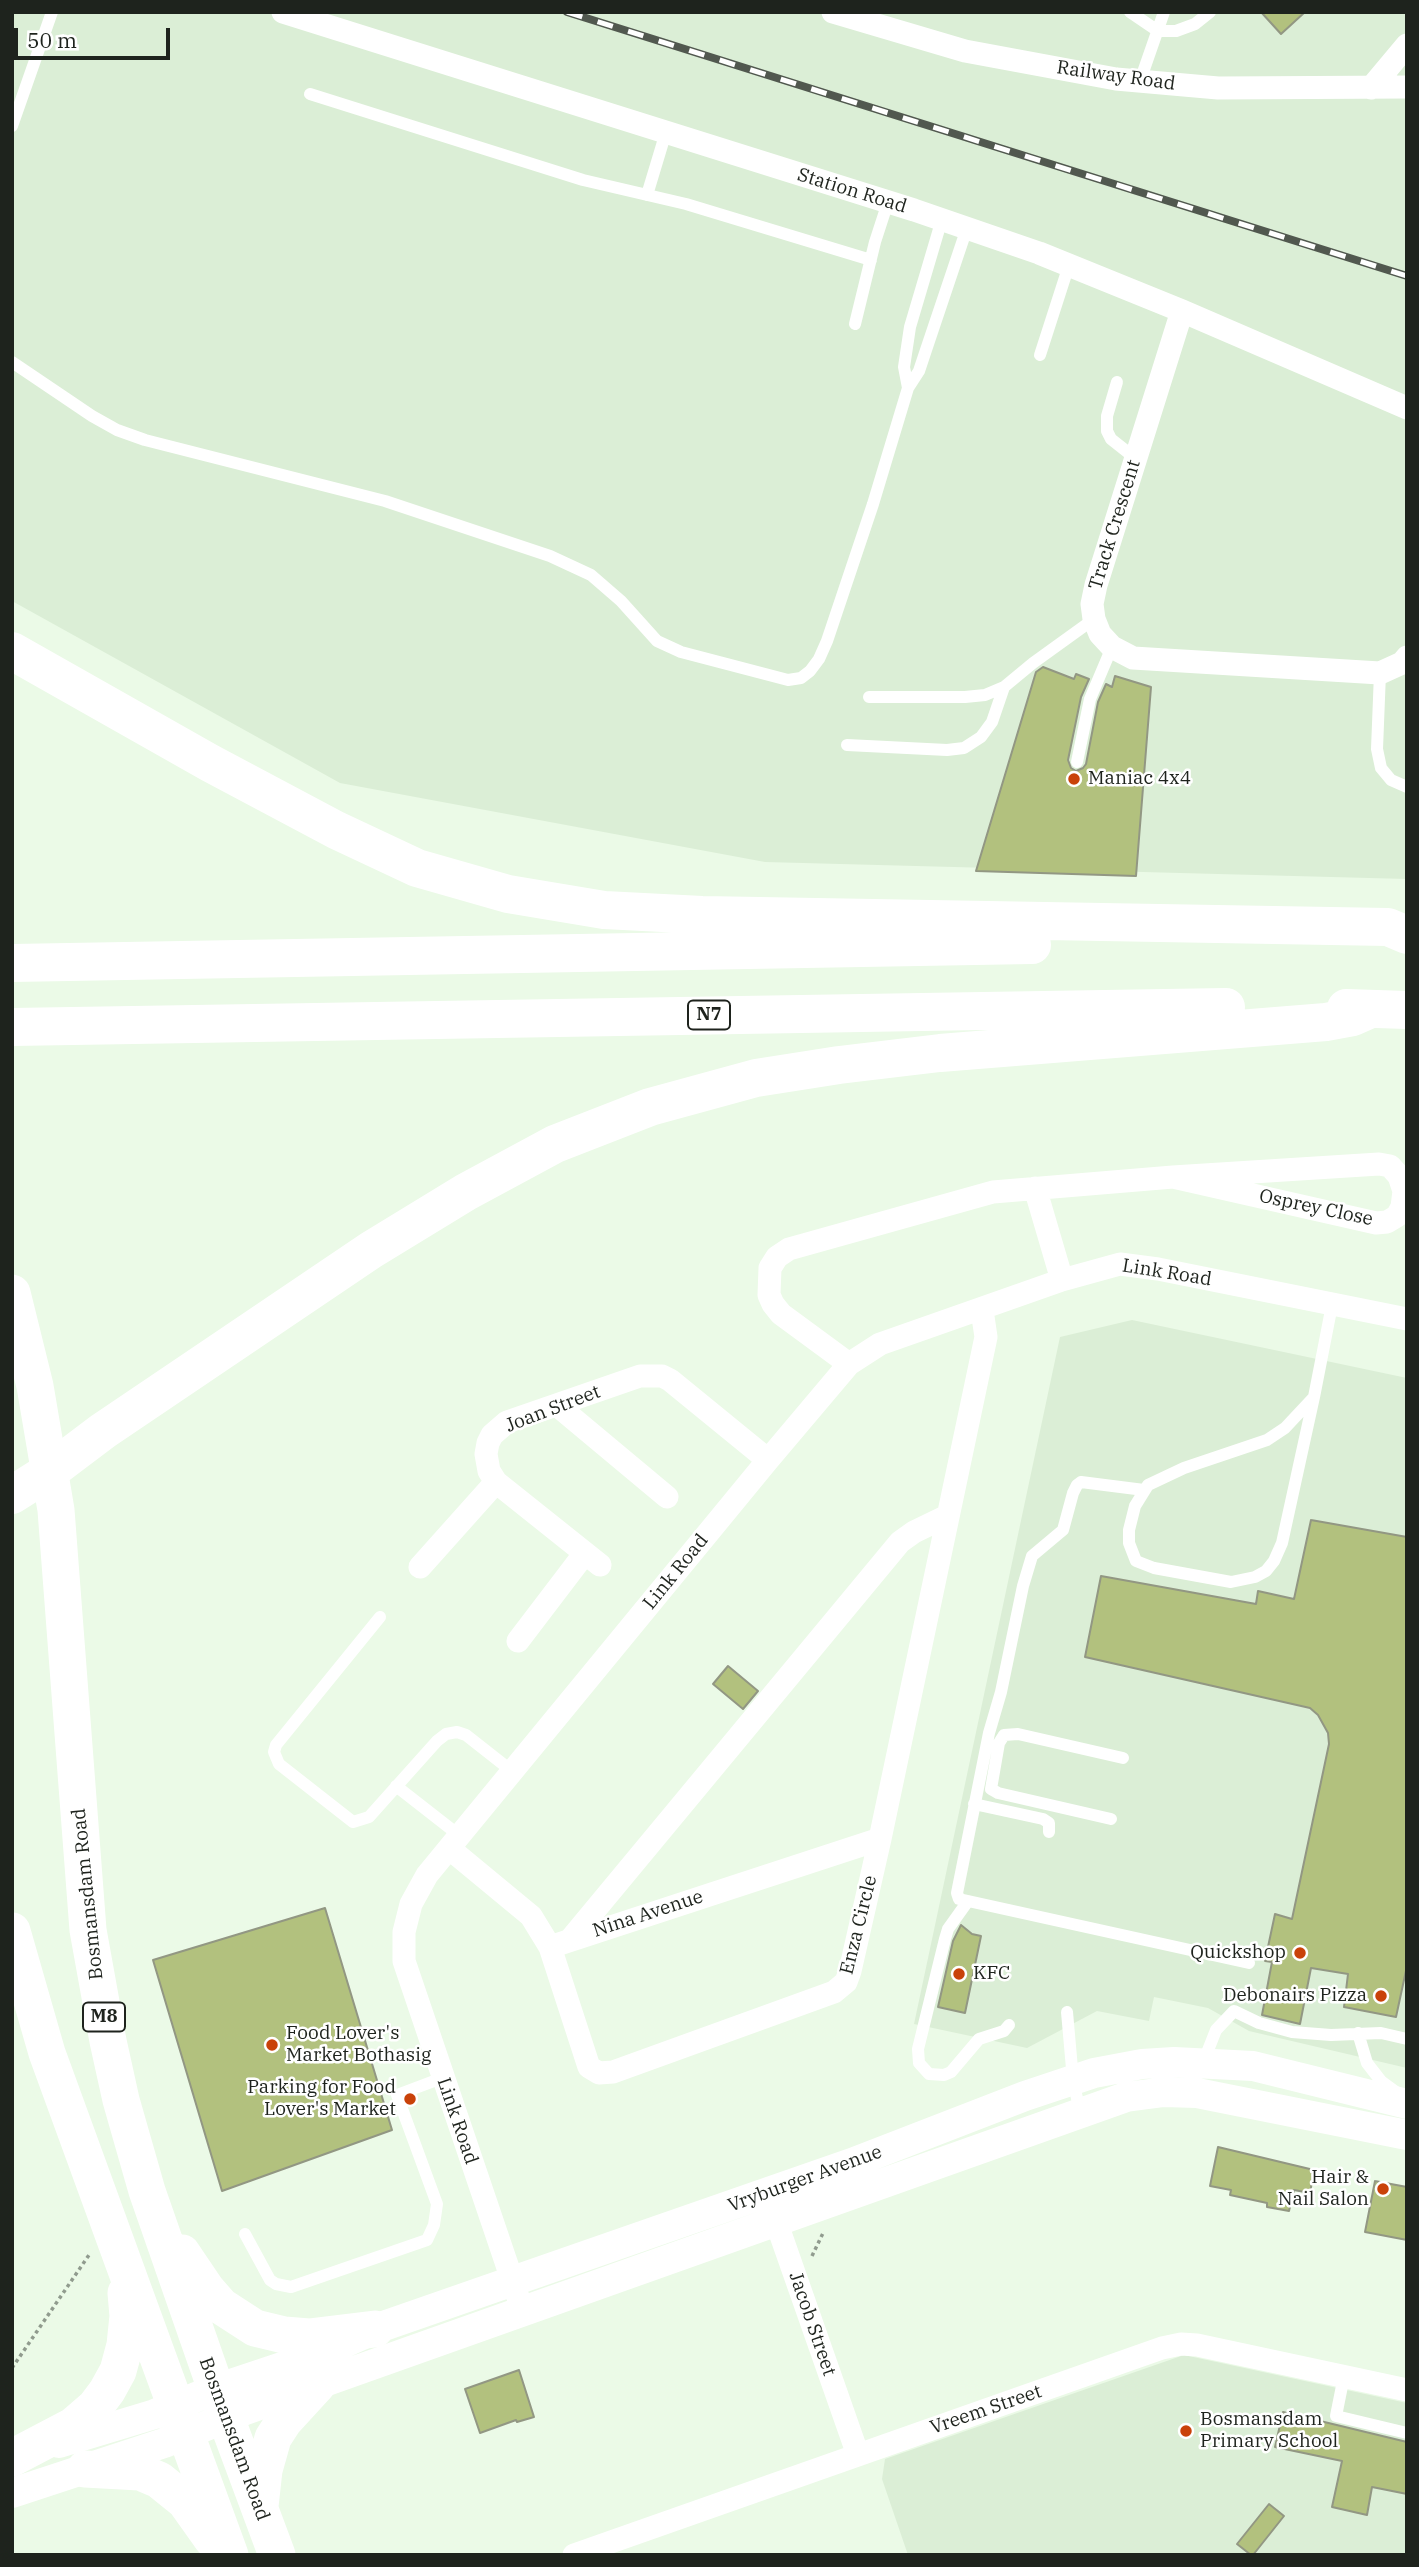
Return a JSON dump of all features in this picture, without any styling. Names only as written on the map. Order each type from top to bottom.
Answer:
[{"type":"highway","points":[[12,651],[335,830],[417,868],[508,894],[604,910],[702,915],[1388,927],[1407,935]]},
{"type":"highway","points":[[12,963],[1088,944],[1407,944]]},
{"type":"highway","name":"N7","points":[[12,1027],[1091,1008],[1389,1010]]},
{"type":"highway","points":[[12,1495],[308,1292],[442,1206],[555,1144],[649,1107],[756,1078],[839,1065],[940,1053],[1326,1023],[1389,1010]]},
{"type":"main road","name":"Bosmansdam Road","points":[[12,1293],[35,1386],[50,1471],[63,1581],[88,1930],[108,2041],[121,2100],[147,2191],[276,2555]]},
{"type":"main road","points":[[12,1931],[107,2256],[128,2308],[123,2355],[113,2382],[101,2400],[81,2420],[12,2458]]},
{"type":"main road","points":[[147,2191],[206,2290],[238,2319],[264,2331],[284,2335],[323,2336],[376,2329]]},
{"type":"main road","points":[[107,2256],[181,2419],[230,2555]]},
{"type":"main road","points":[[260,2510],[264,2470],[273,2438],[284,2421],[317,2385]]},
{"type":"main road","points":[[85,2469],[140,2472],[165,2483],[195,2513],[222,2555]]},
{"type":"street","name":"Station Road","points":[[283,12],[942,219],[1069,265],[1407,408]]},
{"type":"street","name":"Railway Road","points":[[833,12],[891,20],[965,51],[1116,79],[1218,88],[1407,87]]},
{"type":"street","points":[[1371,88],[1407,46]]},
{"type":"street","name":"Track Crescent","points":[[1112,647],[1100,634],[1094,619],[1092,604],[1096,584],[1182,311]]},
{"type":"street","points":[[1112,647],[1133,657],[1380,673],[1402,663],[1407,657]]},
{"type":"street","name":"Osprey Close","points":[[849,1364],[781,1314],[773,1304],[768,1283],[770,1268],[776,1258],[789,1249],[993,1192],[1035,1188],[1173,1177],[1379,1164],[1390,1166],[1399,1176],[1404,1191],[1402,1207],[1396,1216],[1387,1222],[1376,1223],[1173,1177]]},
{"type":"street","points":[[1035,1188],[1062,1280]]},
{"type":"street","name":"Link Road","points":[[523,2312],[404,1961],[404,1932],[411,1904],[427,1875],[849,1364],[880,1344],[1108,1265],[1131,1264],[1407,1319]]},
{"type":"street","name":"Enza Circle","points":[[560,1943],[589,2067],[599,2073],[613,2072],[841,1988],[850,1972],[880,1839],[986,1337],[982,1310]]},
{"type":"street","name":"Joan Street","points":[[496,1482],[486,1454],[492,1435],[508,1422],[640,1376],[662,1376],[670,1380],[768,1460]]},
{"type":"street","points":[[558,1406],[667,1497]]},
{"type":"street","points":[[421,1567],[496,1482],[593,1559],[518,1641]]},
{"type":"street","points":[[455,1843],[560,1943],[900,1542],[947,1516]]},
{"type":"street","name":"Nina Avenue","points":[[560,1943],[880,1839]]},
{"type":"street","name":"Vryburger Avenue","points":[[221,2404],[317,2385],[523,2312],[771,2207],[852,2163],[1025,2096],[1094,2073],[1142,2064],[1253,2066],[1407,2102]]},
{"type":"street","name":"Vryburger Avenue","points":[[221,2404],[315,2356],[376,2329],[512,2283],[771,2207],[1126,2097],[1164,2092],[1197,2093],[1407,2135]]},
{"type":"street","name":"Jacob Street","points":[[771,2207],[858,2455]]},
{"type":"street","name":"Vreem Street","points":[[574,2555],[1162,2348],[1181,2344],[1407,2390]]},
{"type":"street","points":[[12,2493],[85,2469],[181,2419],[221,2404]]},
{"type":"street","points":[[12,2458],[155,2414],[181,2419]]},
{"type":"lane","points":[[12,126],[52,12]]},
{"type":"lane","points":[[1130,12],[1158,31],[1185,29],[1210,12]]},
{"type":"lane","points":[[1140,81],[1164,12]]},
{"type":"lane","points":[[310,94],[583,180],[686,204],[871,260]]},
{"type":"lane","points":[[648,195],[666,132]]},
{"type":"lane","points":[[855,324],[888,202]]},
{"type":"lane","points":[[908,388],[904,367],[910,327],[942,219]]},
{"type":"lane","points":[[12,362],[117,430],[145,440],[385,501],[551,556],[591,575],[621,601],[657,641],[681,652],[788,680],[801,678],[810,671],[827,641],[908,388],[919,371],[967,228]]},
{"type":"lane","points":[[1040,355],[1069,265]]},
{"type":"lane","points":[[1117,382],[1107,416],[1107,431],[1111,439],[1135,458]]},
{"type":"lane","points":[[870,697],[985,695],[1004,687],[1032,663],[1094,619]]},
{"type":"lane","points":[[1077,762],[1090,699],[1112,647]]},
{"type":"lane","points":[[1380,673],[1377,749],[1381,768],[1391,780],[1407,788]]},
{"type":"lane","points":[[847,745],[947,750],[964,748],[981,737],[992,722],[1004,687]]},
{"type":"lane","points":[[1314,1397],[1285,1428],[1267,1440],[1184,1468],[1156,1480],[1144,1490],[1135,1506],[1129,1530],[1129,1543],[1136,1561],[1154,1568],[1231,1582],[1255,1577],[1266,1571],[1274,1561],[1282,1543],[1314,1397],[1332,1305]]},
{"type":"lane","points":[[1144,1490],[1082,1482],[1073,1493],[1063,1530],[1032,1556],[989,1733],[957,1893],[959,1899],[1250,1964]]},
{"type":"lane","points":[[380,1617],[276,1745],[274,1752],[279,1764],[349,1821],[369,1817],[437,1741],[452,1733],[466,1735],[513,1772]]},
{"type":"lane","points":[[1111,1819],[998,1793],[991,1789],[999,1743],[1004,1735],[1018,1734],[1123,1758]]},
{"type":"lane","points":[[396,1786],[455,1843]]},
{"type":"lane","points":[[974,1804],[1043,1819],[1049,1824],[1049,1832]]},
{"type":"lane","points":[[968,1901],[948,1929],[918,2049],[919,2063],[929,2074],[944,2075],[951,2072],[979,2039],[1004,2031],[1009,2025]]},
{"type":"lane","points":[[1202,2063],[1216,2030],[1234,2011],[1259,2023],[1292,2032],[1331,2035],[1381,2033],[1407,2039]]},
{"type":"lane","points":[[1068,2012],[1073,2080],[1080,2113]]},
{"type":"lane","points":[[1358,2033],[1367,2063],[1373,2073],[1407,2102]]},
{"type":"lane","points":[[245,2234],[270,2280],[291,2287],[427,2240],[435,2225],[437,2204],[397,2095],[442,2078]]},
{"type":"lane","points":[[1344,2376],[1336,2416],[1407,2433]]},
{"type":"path","points":[[807,2266],[825,2229]]},
{"type":"path","points":[[12,2368],[107,2256]]},
{"type":"shaded area","points":[[12,12],[1407,12],[1407,879],[765,862],[340,783],[12,601]]},
{"type":"shaded area","points":[[1132,1320],[1407,1378],[1407,2068],[1249,2031],[1208,2008],[1154,1997],[1149,2021],[1097,2011],[1027,2048],[914,2024],[1060,1337]]},
{"type":"shaded area","name":"Bosmansdam Primary School","points":[[1184,2355],[1407,2403],[1407,2555],[908,2555],[882,2479],[885,2459]]},
{"type":"building","points":[[1261,12],[1305,12],[1281,34]]},
{"type":"building","name":"Maniac 4x4","points":[[1043,667],[1074,679],[1076,674],[1089,679],[1081,697],[1068,760],[1071,768],[1076,771],[1086,764],[1098,702],[1106,684],[1112,687],[1115,676],[1151,687],[1136,876],[976,871],[1036,672]]},
{"type":"building","points":[[1311,1520],[1407,1537],[1407,1966],[1396,2017],[1344,2007],[1348,1974],[1311,1968],[1300,2024],[1262,2015],[1272,1962],[1265,1961],[1275,1914],[1292,1919],[1329,1744],[1328,1733],[1318,1715],[1310,1708],[1085,1657],[1101,1576],[1256,1604],[1258,1591],[1294,1599]]},
{"type":"building","points":[[728,1666],[758,1691],[743,1709],[713,1684]]},
{"type":"building","name":"Food Lover's Market Bothasig","points":[[325,1908],[392,2130],[222,2191],[153,1960]]},
{"type":"building","name":"KFC","points":[[961,1925],[972,1934],[981,1936],[965,2013],[938,2007],[953,1941]]},
{"type":"building","points":[[1218,2147],[1314,2170],[1310,2193],[1294,2190],[1289,2211],[1267,2207],[1267,2203],[1230,2195],[1231,2190],[1210,2186]]},
{"type":"building","points":[[1375,2181],[1407,2187],[1407,2240],[1365,2232]]},
{"type":"building","points":[[519,2370],[534,2417],[517,2422],[516,2420],[480,2433],[465,2389]]},
{"type":"building","points":[[1283,2412],[1407,2442],[1407,2494],[1372,2487],[1367,2515],[1332,2507],[1342,2461],[1275,2447]]},
{"type":"building","points":[[1269,2504],[1284,2516],[1251,2555],[1237,2544]]},
{"type":"railway","points":[[567,12],[1407,276]]},
{"type":"place","name":"Maniac 4x4","points":[[1074,779]]},
{"type":"place","name":"Quickshop","points":[[1300,1953]]},
{"type":"place","name":"KFC","points":[[959,1974]]},
{"type":"place","name":"Debonairs Pizza","points":[[1381,1996]]},
{"type":"place","name":"Food Lover's Market Bothasig","points":[[272,2045]]},
{"type":"place","name":"Parking for Food Lover's Market","points":[[410,2099]]},
{"type":"place","name":"Hair & Nail Salon","points":[[1383,2189]]},
{"type":"place","name":"Bosmansdam Primary School","points":[[1186,2431]]}]
